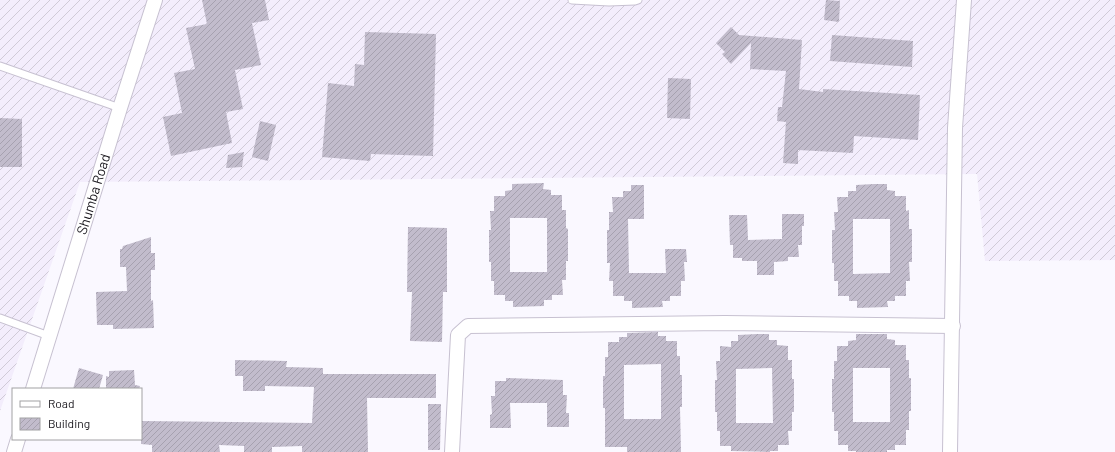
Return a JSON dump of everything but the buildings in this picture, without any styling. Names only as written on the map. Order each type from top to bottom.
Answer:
[{"type":"street","name":"Shumba Road","points":[[33,388],[155,0]]},
{"type":"street","points":[[950,452],[955,128],[964,0]]},
{"type":"street","points":[[452,452],[458,335],[468,326],[725,323],[953,326]]},
{"type":"street","points":[[14,452],[18,440]]},
{"type":"lane","points":[[572,0],[609,2],[638,0]]},
{"type":"lane","points":[[0,66],[120,108]]},
{"type":"lane","points":[[0,318],[49,336]]},
{"type":"shaded area","points":[[0,0],[1115,0],[1115,260],[985,261],[977,174],[80,182],[0,411]]}]
